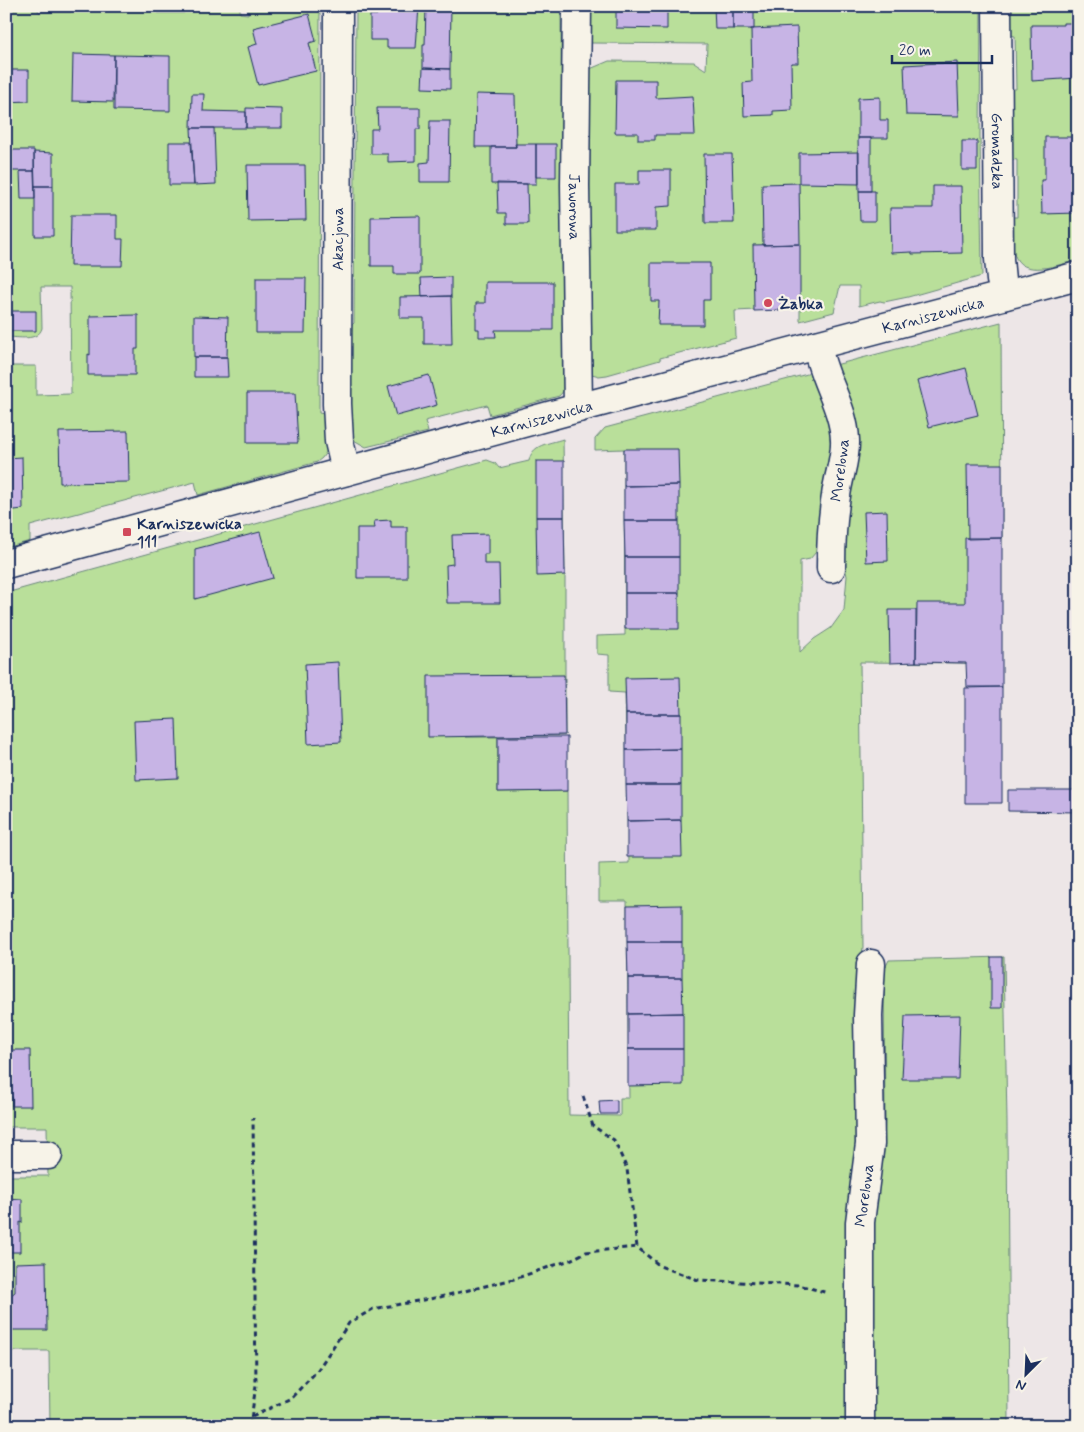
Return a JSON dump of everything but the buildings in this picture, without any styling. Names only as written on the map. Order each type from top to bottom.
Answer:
[{"type":"street","name":"Akacjowa","points":[[338,6],[337,404],[339,441],[346,471]]},
{"type":"street","name":"Jaworowa","points":[[577,6],[575,185],[578,408]]},
{"type":"street","name":"Gromadzka","points":[[997,6],[998,259],[1005,295]]},
{"type":"street","name":"Karniszewicka","points":[[6,564],[578,408],[1078,276]]},
{"type":"street","name":"Morelowa","points":[[817,345],[819,359],[841,417],[845,440],[843,464],[836,494],[830,568]]},
{"type":"street","name":"Morelowa","points":[[860,1426],[860,1222],[870,1144],[868,1014],[871,964]]},
{"type":"street","points":[[6,1155],[48,1155]]},
{"type":"path","points":[[583,1096],[592,1126],[614,1140],[627,1169],[636,1247]]},
{"type":"path","points":[[250,1426],[256,1385],[253,1118]]},
{"type":"path","points":[[252,1417],[292,1398],[317,1371],[349,1323],[373,1309],[440,1297],[514,1279],[570,1260],[586,1252],[636,1247],[660,1266],[698,1280],[798,1285],[841,1296],[859,1304]]},
{"type":"green space","points":[[6,6],[36,6],[39,12],[71,12],[71,6],[155,6],[158,13],[184,13],[186,6],[240,6],[240,13],[248,14],[248,6],[317,6],[320,9],[319,413],[324,414],[329,448],[317,462],[198,495],[195,482],[30,526],[30,541],[6,548],[6,366],[36,366],[36,395],[71,394],[70,287],[41,287],[42,328],[40,332],[27,338],[6,337]]},
{"type":"green space","points":[[356,6],[561,6],[563,341],[569,385],[559,396],[490,415],[487,405],[425,421],[428,432],[366,447],[352,439],[350,396],[351,339],[352,325],[354,323]]},
{"type":"green space","points":[[589,6],[981,6],[982,276],[908,297],[859,306],[859,286],[840,286],[834,312],[800,321],[800,306],[735,311],[736,338],[660,358],[660,360],[607,375],[599,376],[592,374],[589,369],[590,69],[609,61],[694,62],[706,70],[707,44],[591,43]]},
{"type":"green space","points":[[1009,6],[1078,6],[1078,260],[1052,267],[1033,268],[1024,266],[1018,261],[1012,244],[1013,217],[1017,217],[1017,160],[1009,159],[1009,89],[1016,89],[1015,36],[1008,35]]},
{"type":"green space","points":[[1001,322],[1002,538],[966,663],[860,662],[863,947],[854,1021],[860,1155],[849,1426],[50,1426],[49,1351],[6,1351],[6,1176],[48,1176],[47,1127],[6,1127],[6,593],[487,460],[495,463],[499,468],[529,461],[533,451],[537,448],[563,439],[565,735],[465,737],[498,737],[498,792],[567,791],[569,1115],[620,1116],[620,1098],[629,1098],[627,901],[599,901],[599,864],[629,863],[625,693],[609,692],[609,655],[597,654],[597,636],[625,635],[624,449],[595,450],[595,439],[605,428],[811,373],[836,425],[816,552],[810,559],[800,561],[800,652],[814,639],[831,628],[844,610],[847,576],[843,559],[835,365]]},
{"type":"green space","points":[[1004,957],[1009,1426],[868,1426],[874,1193],[883,1160],[885,1121],[884,970],[889,960]]},
{"type":"place","name":"Żabka","points":[[768,303]]},
{"type":"place","name":"Karniszewicka 111","points":[[127,532]]}]
